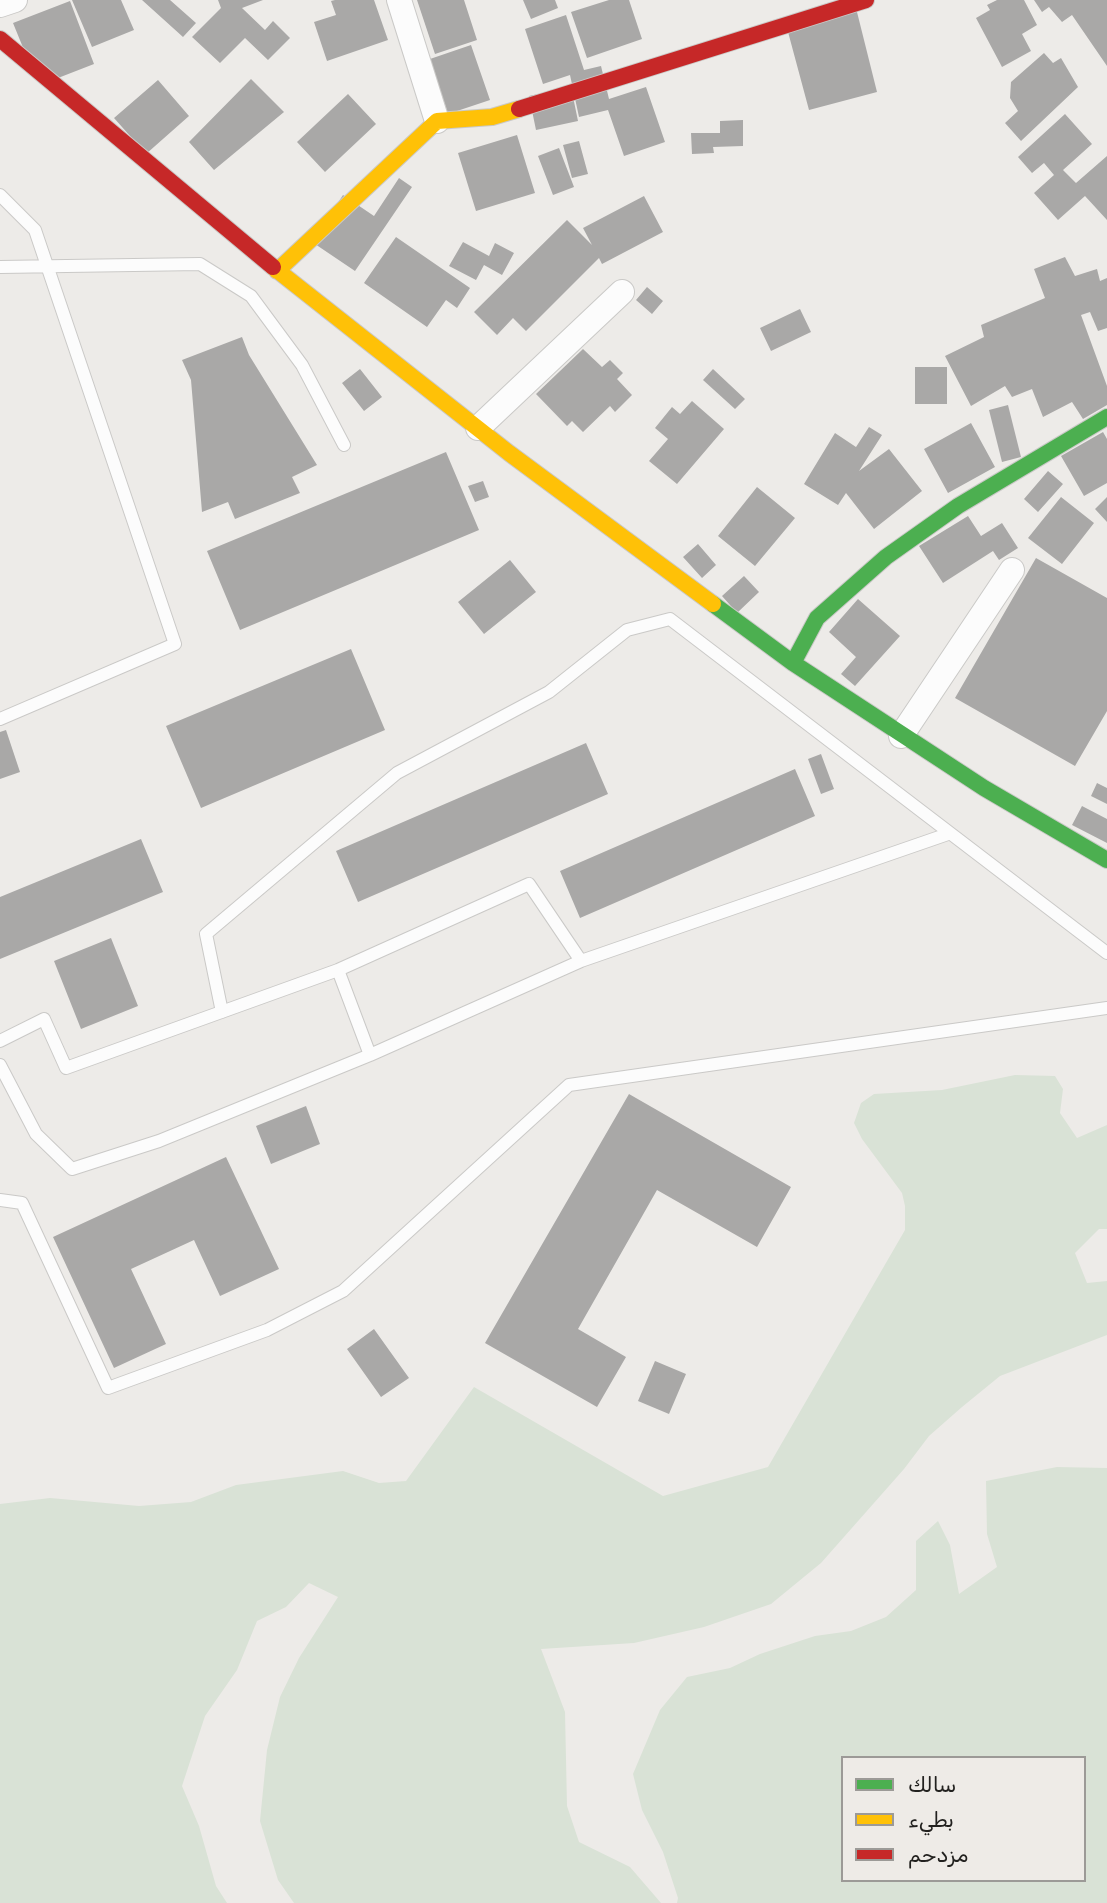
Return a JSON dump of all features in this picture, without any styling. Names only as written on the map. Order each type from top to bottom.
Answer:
[{"type":"street","points":[[0,5],[15,0]]},
{"type":"street","points":[[399,0],[437,121]]},
{"type":"street","points":[[278,271],[437,121],[492,117],[866,0]]},
{"type":"street","points":[[0,38],[278,271],[478,428],[793,663],[901,736],[1107,860]]},
{"type":"street","points":[[478,428],[622,292]]},
{"type":"street","points":[[793,663],[817,618],[886,557],[958,506],[1107,417]]},
{"type":"street","points":[[901,736],[1012,570]]},
{"type":"lane","points":[[0,195],[35,230],[175,644],[0,719]]},
{"type":"lane","points":[[0,267],[200,264],[251,296],[302,365],[344,445]]},
{"type":"lane","points":[[222,1012],[206,934],[397,773],[549,692],[627,630],[670,619],[1107,953]]},
{"type":"lane","points":[[0,1065],[36,1134],[72,1169],[159,1141],[370,1055],[581,961],[948,834]]},
{"type":"lane","points":[[0,1041],[44,1019],[66,1068],[338,970],[529,884],[581,961]]},
{"type":"lane","points":[[338,970],[370,1055]]},
{"type":"lane","points":[[0,1200],[22,1203],[108,1388],[267,1330],[343,1291],[569,1085],[1107,1008]]},
{"type":"shaded area","points":[[1015,1075],[1055,1076],[1063,1089],[1060,1113],[1077,1138],[1107,1125],[1107,1229],[1099,1229],[1075,1253],[1087,1283],[1107,1281],[1107,1335],[1000,1376],[929,1436],[904,1469],[821,1563],[771,1604],[704,1627],[634,1643],[541,1649],[565,1712],[567,1806],[579,1842],[630,1867],[661,1903],[294,1903],[278,1880],[260,1821],[267,1750],[280,1697],[299,1658],[338,1597],[309,1583],[286,1607],[257,1621],[237,1670],[205,1716],[182,1786],[199,1826],[216,1886],[227,1903],[0,1903],[0,1504],[50,1498],[139,1506],[191,1502],[236,1485],[343,1471],[379,1483],[406,1481],[474,1387],[663,1496],[768,1467],[905,1230],[902,1193],[862,1139],[854,1123],[861,1103],[874,1094],[942,1090]]},
{"type":"shaded area","points":[[1057,1467],[1107,1468],[1107,1903],[677,1903],[678,1898],[663,1852],[642,1810],[633,1774],[660,1710],[687,1677],[730,1668],[760,1654],[815,1636],[851,1631],[886,1617],[916,1590],[916,1541],[938,1521],[950,1545],[959,1594],[997,1567],[987,1534],[986,1481]]},
{"type":"building","points":[[72,0],[121,0],[134,30],[92,47]]},
{"type":"building","points":[[142,0],[170,0],[196,23],[183,37]]},
{"type":"building","points":[[218,0],[263,0],[242,8],[265,30],[273,21],[290,38],[268,60],[245,38],[220,63],[192,37],[221,8]]},
{"type":"building","points":[[374,0],[388,40],[327,61],[314,22],[336,15],[331,1]]},
{"type":"building","points":[[417,0],[464,0],[477,40],[435,54]]},
{"type":"building","points":[[523,0],[555,0],[558,8],[531,19]]},
{"type":"building","points":[[609,0],[629,0],[642,39],[587,58],[571,12]]},
{"type":"building","points":[[854,0],[877,92],[809,110],[784,17]]},
{"type":"building","points":[[997,0],[1024,0],[1037,25],[1022,34],[1031,51],[1002,67],[976,18],[990,10],[987,5]]},
{"type":"building","points":[[1034,0],[1107,0],[1107,66],[1072,15],[1062,22],[1049,7],[1042,12]]},
{"type":"building","points":[[70,1],[94,64],[58,78],[24,50],[13,23]]},
{"type":"building","points":[[566,15],[584,70],[601,66],[609,99],[646,87],[665,142],[624,156],[608,110],[579,117],[570,75],[543,84],[525,29]]},
{"type":"building","points":[[471,45],[490,100],[448,114],[430,59]]},
{"type":"building","points":[[1044,53],[1053,63],[1061,58],[1078,87],[1021,141],[1005,123],[1018,111],[1010,98],[1011,82]]},
{"type":"building","points":[[251,79],[284,112],[214,170],[189,142]]},
{"type":"building","points":[[158,80],[189,116],[146,154],[114,118]]},
{"type":"building","points":[[571,87],[578,121],[536,130],[529,96]]},
{"type":"building","points":[[348,94],[376,124],[325,172],[297,142]]},
{"type":"building","points":[[1065,114],[1092,144],[1063,170],[1076,183],[1107,156],[1107,220],[1085,196],[1058,220],[1034,193],[1054,175],[1044,163],[1032,173],[1018,157]]},
{"type":"building","points":[[743,120],[743,146],[713,147],[714,153],[692,154],[691,133],[720,133],[720,121]]},
{"type":"building","points":[[517,135],[535,193],[476,211],[458,153]]},
{"type":"building","points":[[579,141],[588,174],[572,178],[563,145]]},
{"type":"building","points":[[559,148],[574,187],[553,195],[538,156]]},
{"type":"building","points":[[399,178],[412,187],[355,271],[312,242],[343,195],[374,216]]},
{"type":"building","points":[[644,196],[663,232],[602,264],[599,258],[526,331],[513,318],[497,335],[474,312],[567,220],[592,245],[583,228]]},
{"type":"building","points":[[396,237],[470,288],[457,308],[446,300],[427,327],[364,283]]},
{"type":"building","points":[[463,242],[489,256],[495,243],[514,253],[502,275],[484,265],[476,280],[449,266]]},
{"type":"building","points":[[1065,257],[1075,276],[1097,269],[1100,281],[1107,278],[1107,328],[1098,331],[1090,312],[1081,315],[1107,386],[1107,405],[1083,419],[1072,402],[1043,417],[1032,389],[1012,397],[1005,386],[971,406],[945,356],[984,337],[981,325],[1045,298],[1034,269]]},
{"type":"building","points":[[647,287],[663,301],[652,314],[636,300]]},
{"type":"building","points":[[800,309],[811,332],[771,351],[760,328]]},
{"type":"building","points":[[242,337],[249,355],[317,465],[292,477],[300,493],[235,519],[228,502],[202,512],[191,380],[182,360]]},
{"type":"building","points":[[583,349],[602,367],[610,360],[623,373],[617,379],[632,395],[615,412],[610,406],[583,432],[572,421],[567,426],[536,394]]},
{"type":"building","points":[[915,367],[947,367],[947,404],[915,404]]},
{"type":"building","points":[[360,369],[382,397],[364,411],[342,383]]},
{"type":"building","points":[[713,369],[745,399],[735,409],[703,380]]},
{"type":"building","points":[[692,401],[724,429],[677,484],[649,461],[668,439],[655,428],[672,407],[680,414]]},
{"type":"building","points":[[1008,405],[1021,457],[1002,462],[989,410]]},
{"type":"building","points":[[971,423],[995,467],[948,493],[924,449]]},
{"type":"building","points":[[869,427],[882,435],[859,471],[889,449],[922,491],[874,529],[846,493],[838,505],[804,484],[835,433],[856,447]]},
{"type":"building","points":[[1103,432],[1107,439],[1107,483],[1084,496],[1061,456]]},
{"type":"building","points":[[446,452],[479,530],[240,630],[207,551]]},
{"type":"building","points":[[1048,471],[1063,484],[1038,512],[1024,499]]},
{"type":"building","points":[[483,481],[489,497],[475,502],[468,486]]},
{"type":"building","points":[[757,487],[795,518],[755,566],[718,536]]},
{"type":"building","points":[[1061,497],[1094,523],[1062,564],[1028,538]]},
{"type":"building","points":[[1107,497],[1107,522],[1095,509]]},
{"type":"building","points":[[968,516],[981,536],[1002,523],[1018,548],[999,560],[993,551],[943,583],[919,546]]},
{"type":"building","points":[[698,544],[716,565],[702,578],[683,557]]},
{"type":"building","points":[[1036,558],[1107,598],[1107,711],[1075,766],[955,698]]},
{"type":"building","points":[[510,560],[536,592],[484,634],[458,602]]},
{"type":"building","points":[[744,576],[759,592],[737,613],[722,596]]},
{"type":"building","points":[[858,599],[900,636],[855,686],[841,674],[856,657],[829,632]]},
{"type":"building","points":[[351,649],[385,730],[201,808],[166,726]]},
{"type":"building","points":[[6,730],[20,772],[0,779],[0,732]]},
{"type":"building","points":[[586,743],[608,794],[358,902],[336,851]]},
{"type":"building","points":[[821,754],[834,789],[821,794],[808,759]]},
{"type":"building","points":[[795,769],[815,816],[580,918],[560,871]]},
{"type":"building","points":[[1097,783],[1107,788],[1107,804],[1091,796]]},
{"type":"building","points":[[1082,806],[1107,819],[1107,843],[1072,825]]},
{"type":"building","points":[[141,839],[163,892],[0,959],[0,897]]},
{"type":"building","points":[[111,938],[138,1006],[81,1029],[54,961]]},
{"type":"building","points":[[629,1094],[791,1187],[757,1247],[657,1190],[578,1329],[626,1357],[597,1407],[485,1343]]},
{"type":"building","points":[[306,1106],[320,1144],[271,1164],[256,1126]]},
{"type":"building","points":[[226,1157],[279,1269],[220,1296],[194,1240],[131,1269],[166,1344],[114,1368],[53,1237]]},
{"type":"building","points":[[374,1329],[409,1378],[381,1397],[347,1349]]},
{"type":"building","points":[[655,1361],[686,1374],[669,1414],[638,1401]]},
{"type":"traffic: fast","points":[[793,663],[817,618],[886,557],[958,506],[1107,417]]},
{"type":"traffic: fast","points":[[713,604],[793,663],[984,788],[1107,860]]},
{"type":"traffic: slow","points":[[277,271],[437,121],[492,117],[519,109]]},
{"type":"traffic: slow","points":[[273,267],[509,453],[713,604]]},
{"type":"traffic: jam","points":[[519,109],[866,0]]},
{"type":"traffic: jam","points":[[0,39],[273,267]]}]
